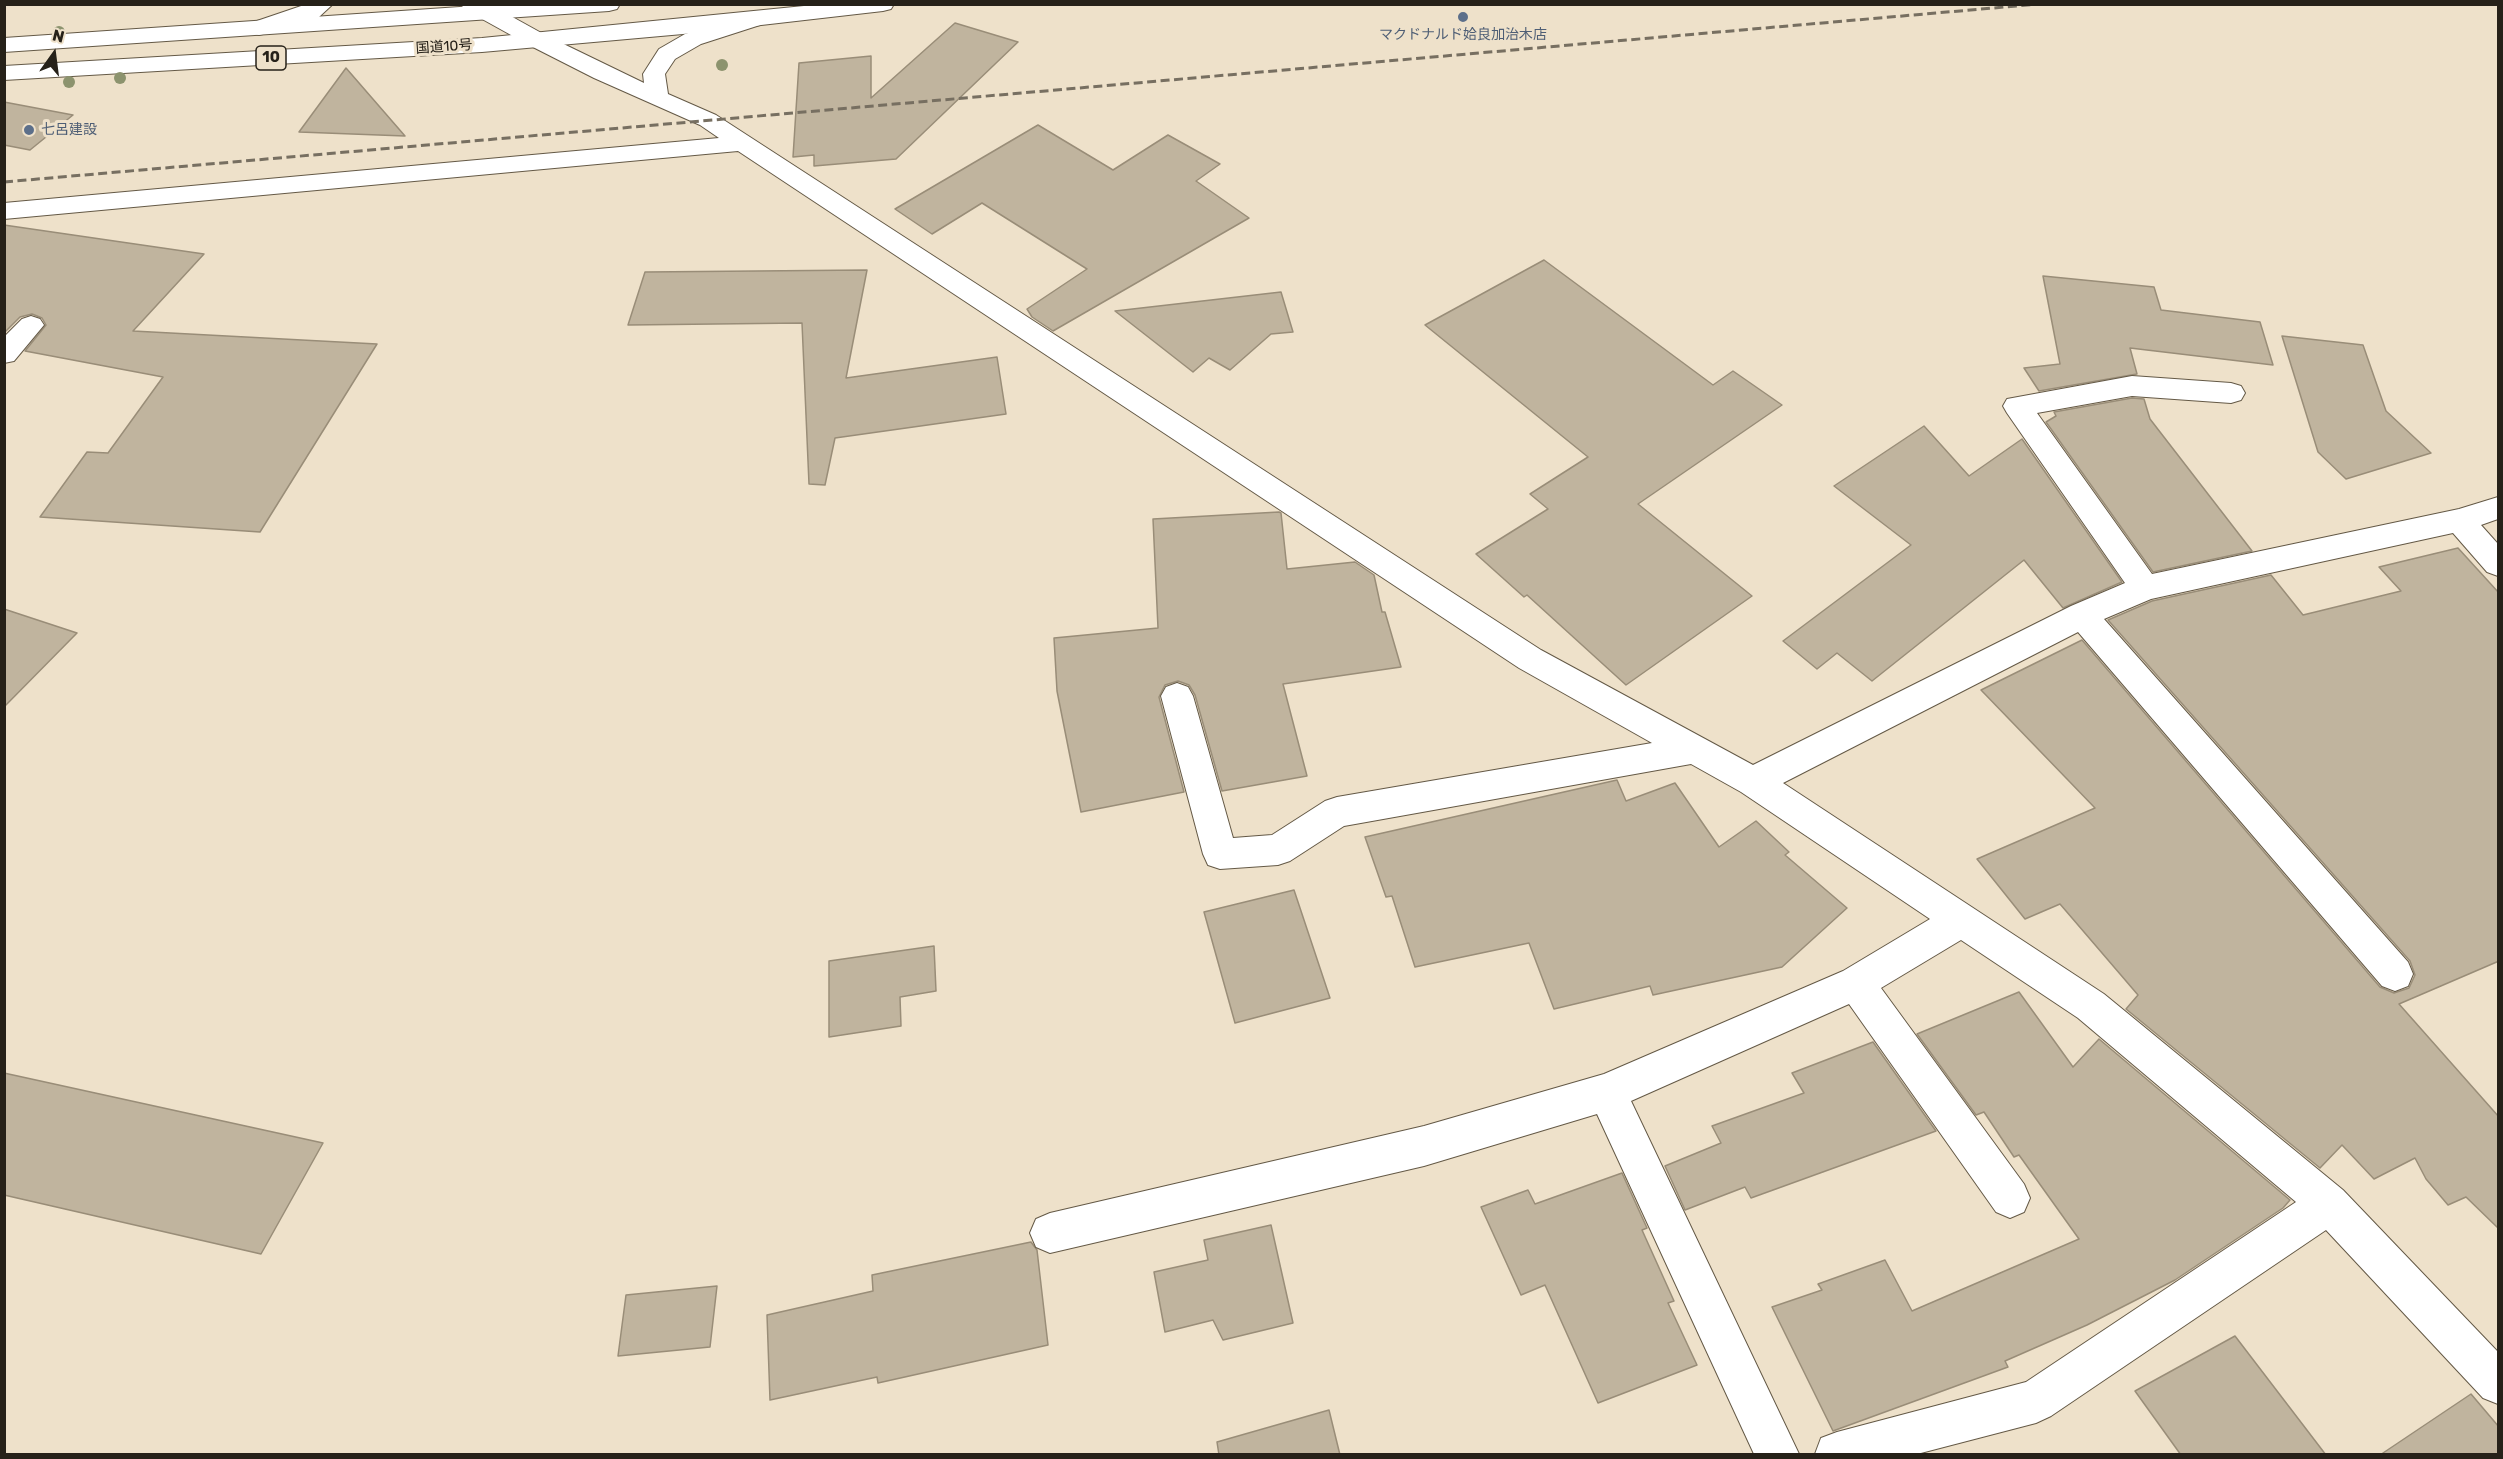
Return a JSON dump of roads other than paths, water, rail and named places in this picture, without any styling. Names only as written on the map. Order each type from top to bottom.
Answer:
[{"type":"main road","points":[[259,28],[311,12],[322,4]]},
{"type":"main road","name":"国道10号","points":[[4,45],[259,28],[480,8],[609,4]]},
{"type":"main road","name":"国道10号","points":[[4,73],[351,54],[537,40],[752,20],[883,4]]},
{"type":"main road","points":[[480,8],[602,73],[708,120],[1530,659],[1691,750],[1753,782],[2091,1006],[2329,1204],[2499,1383]]},
{"type":"main road","points":[[657,96],[654,74],[667,54],[693,39],[752,20]]},
{"type":"main road","points":[[4,211],[743,143]]},
{"type":"main road","points":[[4,354],[32,325]]},
{"type":"main road","points":[[2145,588],[2017,406],[2132,386],[2231,393]]},
{"type":"main road","points":[[1753,782],[2082,615],[2145,588],[2459,520],[2499,508]]},
{"type":"main road","points":[[2459,520],[2499,564]]},
{"type":"main road","points":[[2082,615],[2395,974]]},
{"type":"main road","points":[[1177,696],[1220,854],[1278,850],[1337,812],[1691,750]]},
{"type":"main road","points":[[1050,1233],[1424,1146],[1607,1092],[1856,983],[1960,921]]},
{"type":"main road","points":[[1856,983],[2010,1198]]},
{"type":"main road","points":[[1607,1092],[1777,1455]]},
{"type":"main road","points":[[1837,1455],[2036,1401],[2329,1204]]},
{"type":"railway","points":[[4,182],[2039,4]]},
{"type":"place","name":"マクドナルド姶良加治木店","points":[[1463,17]]},
{"type":"place","name":"七呂建設","points":[[29,130]]}]
